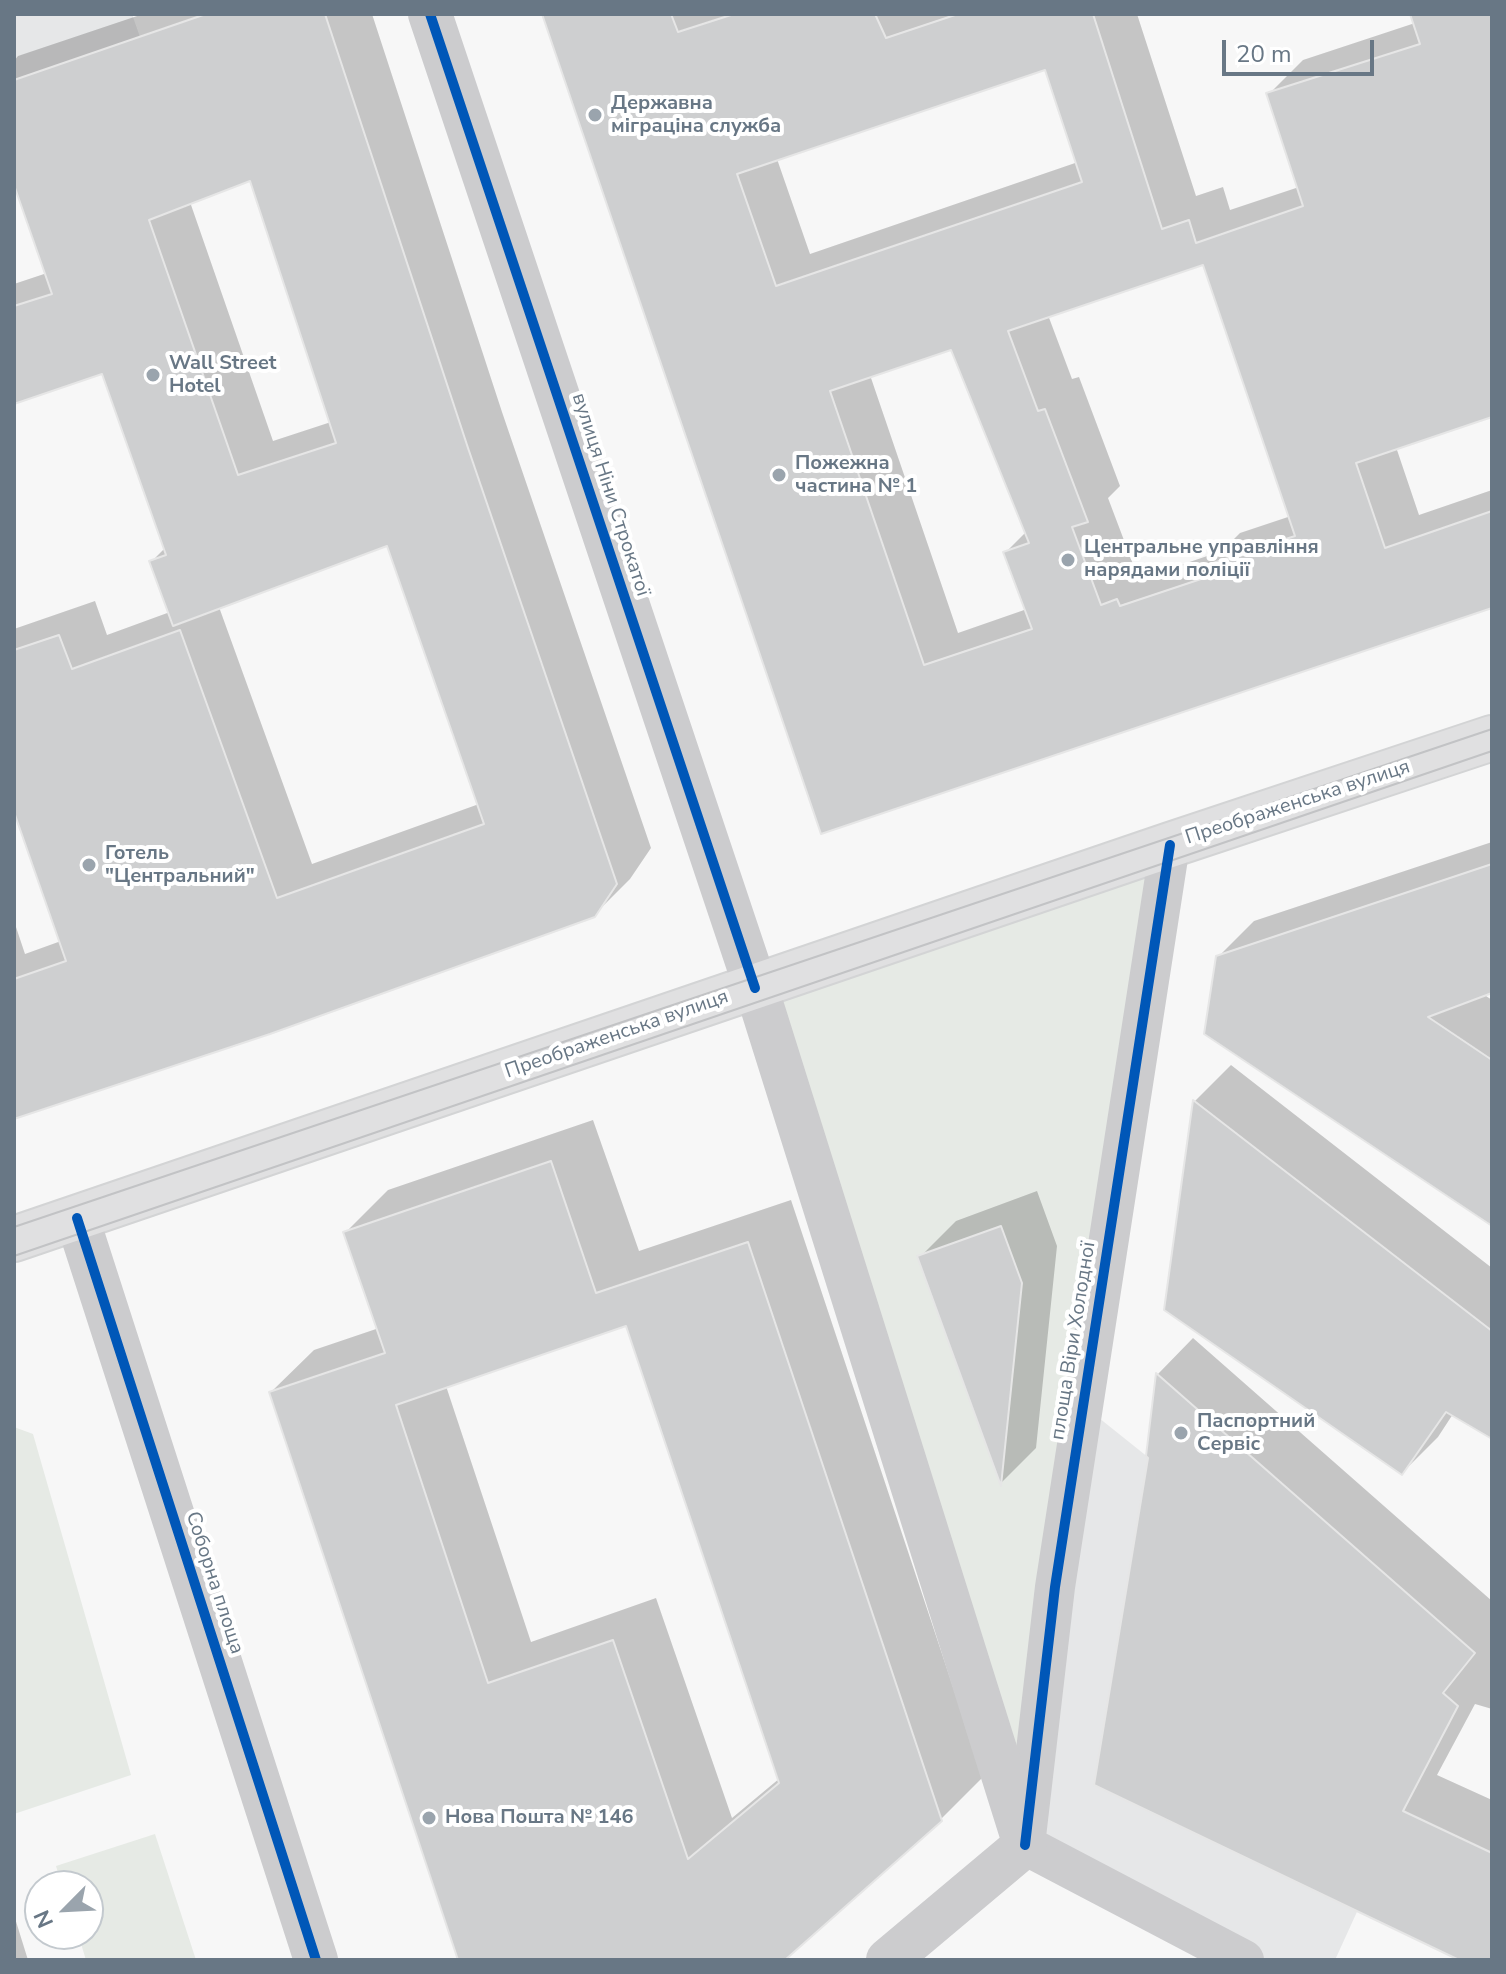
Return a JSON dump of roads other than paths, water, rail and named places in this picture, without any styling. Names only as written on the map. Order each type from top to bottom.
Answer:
[{"type":"main road","name":"Преображенська вулиця","points":[[14,1239],[1492,738]]},
{"type":"street","name":"вулиця Ніни Строкатої","points":[[430,14],[755,988]]},
{"type":"street","name":"площа Віри Холодної","points":[[1025,1845],[1055,1587],[1170,845]]},
{"type":"street","points":[[755,988],[1025,1845],[1244,1960]]},
{"type":"street","name":"Соборна площа","points":[[77,1218],[316,1960]]},
{"type":"street","points":[[888,1960],[1025,1845]]},
{"type":"tram line","points":[[14,1227],[1492,729]]},
{"type":"tram line","points":[[14,1256],[1492,751]]},
{"type":"place","name":"Державна міграціна служба","points":[[595,115]]},
{"type":"place","name":"Wall Street Hotel","points":[[153,375]]},
{"type":"place","name":"Пожежна частина № 1","points":[[779,475]]},
{"type":"place","name":"Центральне управління нарядами поліції","points":[[1068,560]]},
{"type":"place","name":"Готель \"Центральний\"","points":[[89,865]]},
{"type":"place","name":"Паспортний Сервіс","points":[[1181,1433]]},
{"type":"place","name":"Нова Пошта № 146","points":[[429,1818]]}]
